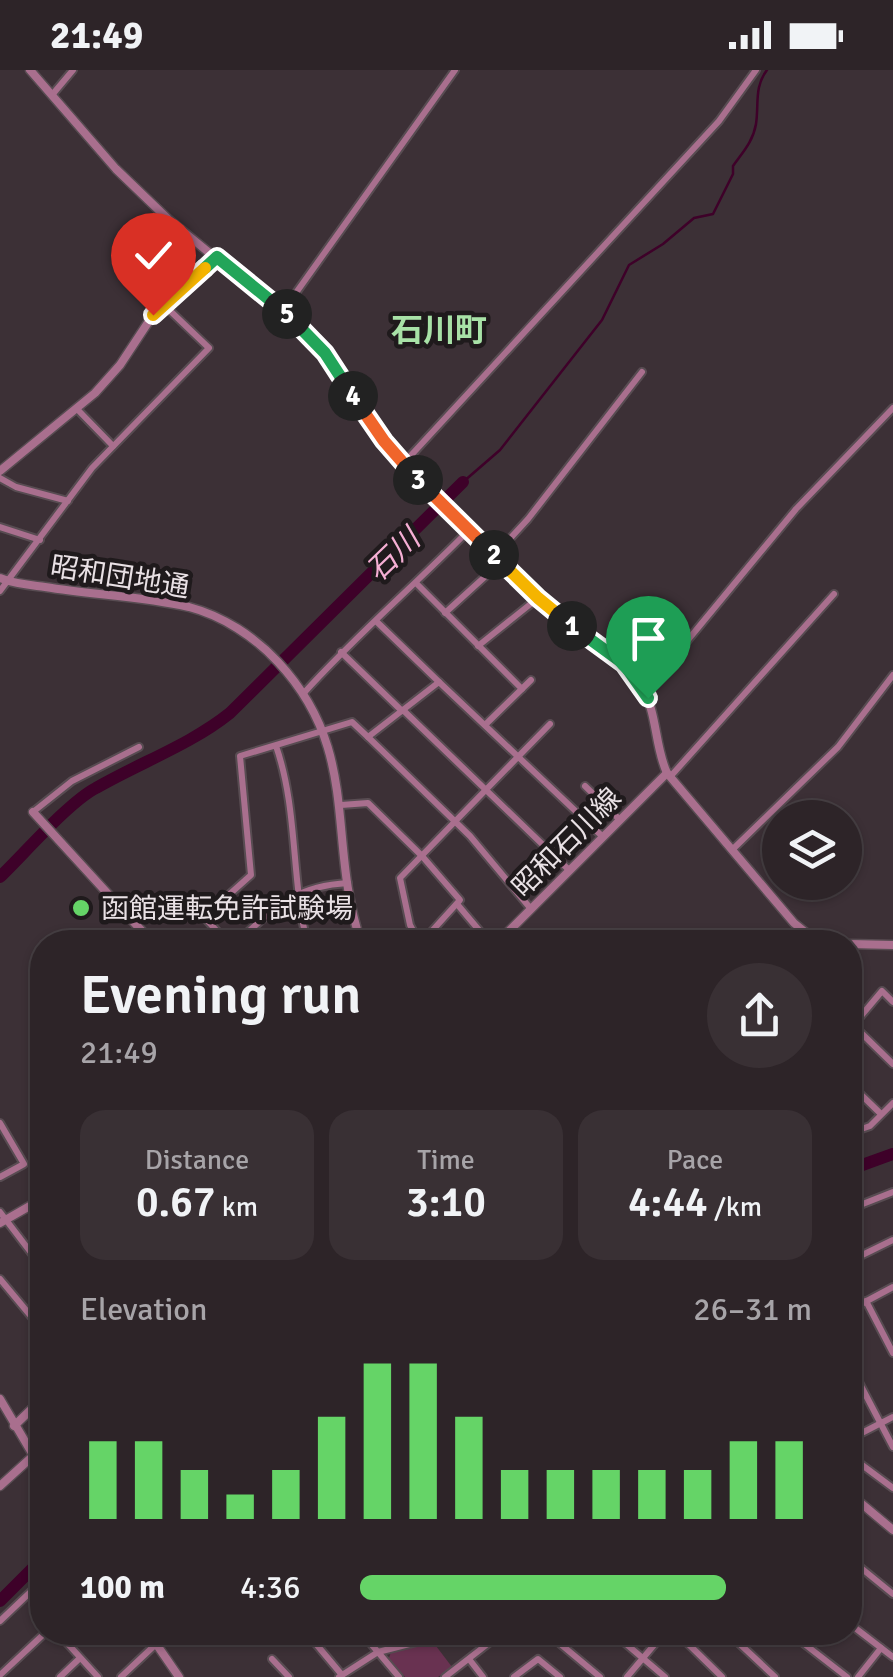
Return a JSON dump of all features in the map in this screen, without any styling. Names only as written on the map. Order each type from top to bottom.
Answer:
[{"type":"street","points":[[30,70],[116,169],[168,219],[283,311],[325,353],[402,464],[448,512],[538,598],[624,664],[645,692],[654,716],[660,758],[668,775],[802,930]]},
{"type":"street","points":[[52,95],[73,70]]},
{"type":"street","points":[[283,311],[455,70]]},
{"type":"street","points":[[402,464],[719,122],[756,70]]},
{"type":"street","points":[[68,502],[16,487],[0,474],[77,409],[120,365],[164,305],[217,257]]},
{"type":"street","points":[[0,590],[4,580],[113,446],[209,348],[164,305]]},
{"type":"street","points":[[445,613],[498,559],[642,372]]},
{"type":"street","points":[[645,692],[796,509],[893,408]]},
{"type":"street","points":[[77,409],[113,446]]},
{"type":"street","points":[[0,527],[40,540]]},
{"type":"street","points":[[303,694],[341,652],[468,530]]},
{"type":"street","name":"昭和団地通","points":[[4,580],[194,608],[250,635],[270,654],[303,694],[324,732],[334,765],[348,883],[358,930]]},
{"type":"street","points":[[416,584],[522,690]]},
{"type":"street","points":[[668,775],[834,594]]},
{"type":"street","points":[[478,646],[538,598]]},
{"type":"street","points":[[376,621],[603,837]]},
{"type":"street","points":[[341,652],[569,870]]},
{"type":"street","points":[[732,850],[838,747],[893,674]]},
{"type":"street","points":[[485,724],[531,680]]},
{"type":"street","points":[[368,737],[439,682]]},
{"type":"street","points":[[215,930],[204,917],[251,875],[240,756],[352,722],[455,822],[531,909]]},
{"type":"street","points":[[413,930],[400,878],[550,724]]},
{"type":"street","points":[[276,746],[287,791],[304,930]]},
{"type":"street","points":[[139,747],[72,781],[32,812],[141,930]]},
{"type":"street","name":"昭和石川線","points":[[510,930],[668,775]]},
{"type":"street","points":[[585,786],[620,820]]},
{"type":"street","points":[[341,806],[368,803],[460,900],[432,930]]},
{"type":"street","points":[[250,930],[297,894],[315,886],[348,883]]},
{"type":"street","points":[[457,904],[479,930]]},
{"type":"street","points":[[862,944],[893,945]]},
{"type":"street","points":[[862,1015],[882,991],[893,1002]]},
{"type":"street","points":[[862,1036],[893,1064]]},
{"type":"street","points":[[862,1096],[882,1115]]},
{"type":"street","points":[[862,1129],[893,1103]]},
{"type":"street","points":[[0,1123],[24,1164],[0,1177]]},
{"type":"street","points":[[862,1204],[893,1192]]},
{"type":"street","points":[[30,1204],[1,1218],[30,1249]]},
{"type":"street","points":[[862,1255],[893,1240]]},
{"type":"street","points":[[0,1279],[30,1315]]},
{"type":"street","points":[[862,1304],[893,1287]]},
{"type":"street","points":[[866,1302],[893,1353]]},
{"type":"street","points":[[862,1388],[893,1446]]},
{"type":"street","points":[[0,1400],[30,1451]]},
{"type":"street","points":[[14,1426],[30,1411]]},
{"type":"street","points":[[862,1433],[893,1417]]},
{"type":"street","points":[[0,1486],[30,1459]]},
{"type":"street","points":[[862,1465],[893,1488]]},
{"type":"street","points":[[862,1504],[893,1530]]},
{"type":"street","points":[[862,1569],[893,1594]]},
{"type":"street","points":[[0,1622],[30,1592]]},
{"type":"street","points":[[862,1633],[893,1657]]},
{"type":"street","points":[[0,1676],[32,1645]]},
{"type":"street","points":[[68,1645],[98,1677]]},
{"type":"street","points":[[120,1677],[155,1645]]},
{"type":"street","points":[[157,1645],[179,1677]]},
{"type":"street","points":[[316,1645],[340,1676],[378,1652],[405,1645]]},
{"type":"street","points":[[372,1645],[399,1677]]},
{"type":"street","points":[[446,1677],[487,1645]]},
{"type":"street","points":[[562,1645],[600,1677]]},
{"type":"street","points":[[628,1645],[665,1677]]},
{"type":"street","points":[[628,1677],[654,1645]]},
{"type":"street","points":[[689,1645],[722,1677]]},
{"type":"street","points":[[740,1645],[771,1676]]},
{"type":"street","points":[[806,1645],[847,1677]]},
{"type":"street","points":[[858,1677],[881,1648]]},
{"type":"street","points":[[60,1677],[80,1658]]},
{"type":"street","points":[[272,1658],[288,1677]]},
{"type":"street","points":[[469,1659],[483,1677]]},
{"type":"street","points":[[514,1677],[538,1659],[560,1677]]},
{"type":"shaded area","points":[[435,1645],[452,1667],[438,1677],[405,1677],[389,1658],[391,1652]]},
{"type":"waterway","name":"石川","points":[[463,482],[500,450],[602,320],[629,265],[694,218],[713,214],[733,174],[733,166],[752,136],[759,89],[767,70]]},
{"type":"waterway","name":"石川","points":[[0,877],[85,795],[199,735],[230,713],[463,482]]},
{"type":"waterway","points":[[862,1165],[893,1154]]},
{"type":"waterway","points":[[0,1601],[30,1571]]},
{"type":"place","name":"函館運転免許試験場","points":[[81,908]]},
{"type":"district","name":"石川町","points":[[439,330]]},
{"type":"route","points":[[153,315],[217,257],[289,316],[325,353],[384,441],[431,494],[546,606],[624,664],[648,698]]}]
